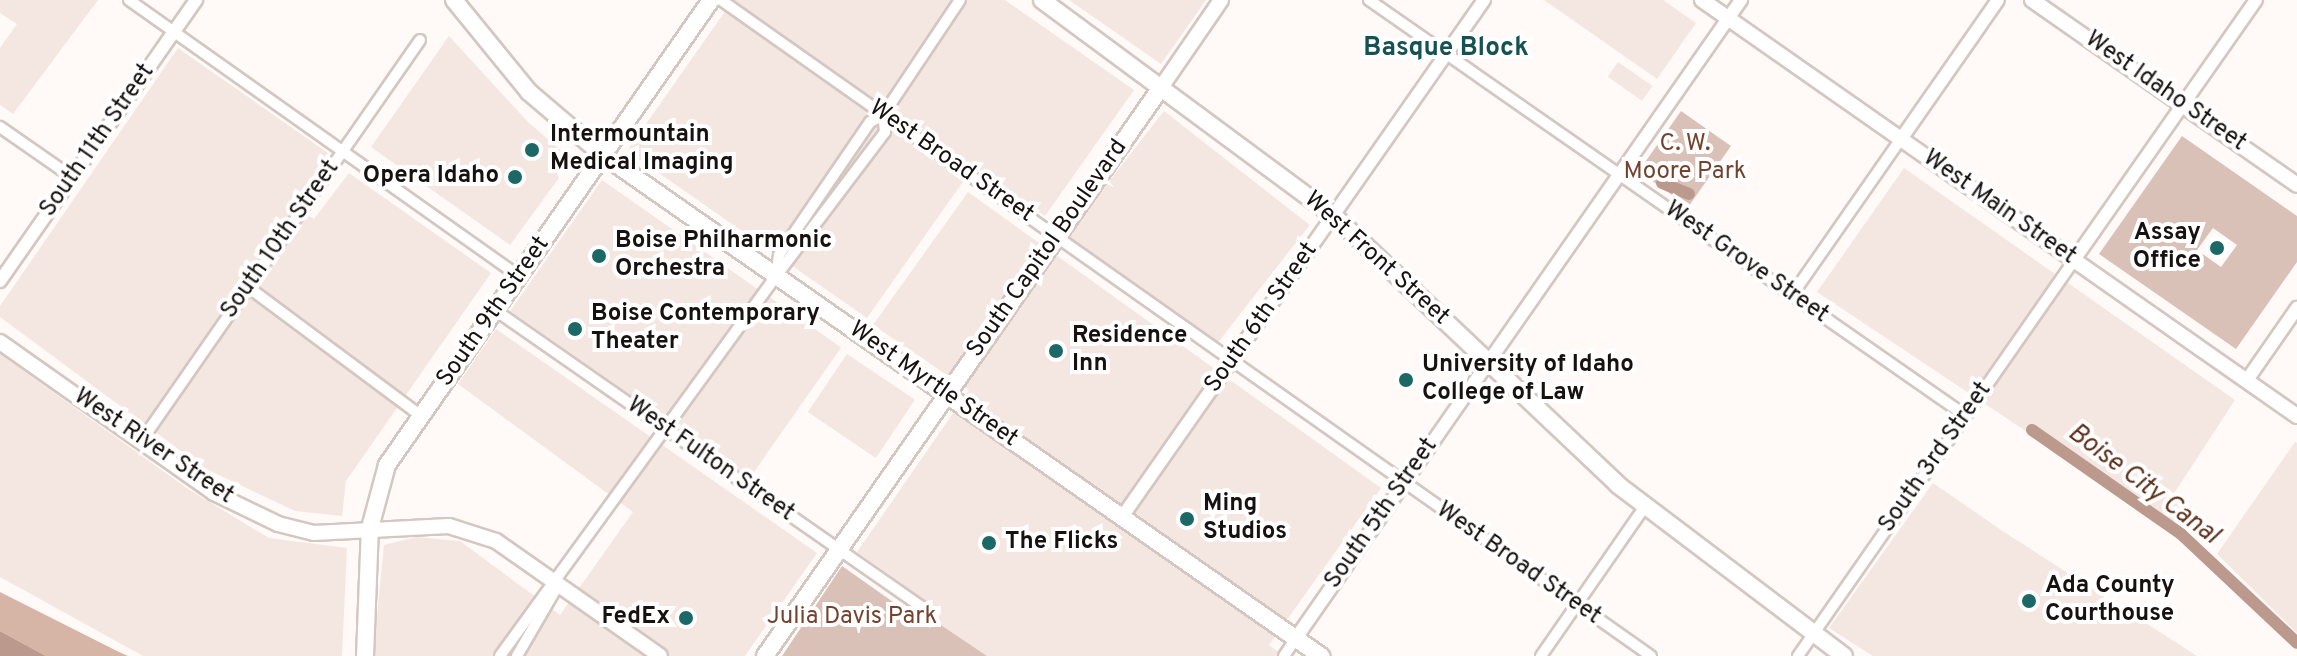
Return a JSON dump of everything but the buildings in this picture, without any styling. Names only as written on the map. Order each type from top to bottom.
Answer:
[{"type":"main road","name":"West Myrtle Street","points":[[454,0],[529,92],[603,155],[1321,656]]},
{"type":"main road","name":"South 9th Street","points":[[365,656],[370,528],[387,465],[711,0]]},
{"type":"main road","name":"West Front Street","points":[[1042,0],[1334,216],[1644,508],[1844,656]]},
{"type":"main road","name":"South Capitol Boulevard","points":[[765,656],[1221,0]]},
{"type":"main road","name":"West Main Street","points":[[1702,0],[2297,416]]},
{"type":"main road","name":"West Idaho Street","points":[[2032,0],[2297,185]]},
{"type":"main road","name":"West River Street","points":[[0,342],[214,493],[278,524],[314,533],[449,526],[496,541],[660,656]]},
{"type":"street","points":[[129,0],[519,276]]},
{"type":"street","name":"South 11th Street","points":[[0,281],[196,0]]},
{"type":"street","name":"West Broad Street","points":[[721,0],[1055,240],[1651,656]]},
{"type":"street","points":[[776,276],[779,255],[868,124],[883,115],[960,0]]},
{"type":"street","name":"West Grove Street","points":[[1369,0],[1966,416]]},
{"type":"street","name":"South 6th Street","points":[[1122,517],[1484,0]]},
{"type":"street","name":"South 5th Street","points":[[1284,656],[1741,0]]},
{"type":"street","points":[[1792,295],[1998,0]]},
{"type":"street","points":[[2074,260],[2256,0]]},
{"type":"street","name":"South 10th Street","points":[[142,440],[420,40]]},
{"type":"street","points":[[517,656],[558,585],[776,276],[885,132],[883,115]]},
{"type":"street","points":[[0,127],[72,177]]},
{"type":"street","name":"South 3rd Street","points":[[1798,656],[2074,260]]},
{"type":"street","points":[[248,287],[421,416]]},
{"type":"street","points":[[2247,380],[2297,308]]},
{"type":"street","name":"West Fulton Street","points":[[495,310],[926,610]]},
{"type":"street","points":[[1541,656],[1644,508]]},
{"type":"street","points":[[500,656],[540,599],[558,585]]},
{"type":"shaded area","points":[[0,0],[98,0],[13,114],[0,105],[0,48],[17,24],[0,13]]},
{"type":"shaded area","points":[[733,0],[1005,0],[1134,90],[1045,216],[974,166],[867,318],[627,151]]},
{"type":"shaded area","points":[[1069,0],[1206,0],[1161,64]]},
{"type":"shaded area","points":[[1544,0],[1663,0],[1696,23],[1657,79]]},
{"type":"shaded area","points":[[449,36],[528,122],[572,160],[510,245],[371,147]]},
{"type":"shaded area","points":[[178,48],[328,153],[293,206],[314,219],[349,173],[491,273],[346,481],[342,516],[295,511],[204,468],[0,317],[0,306]]},
{"type":"shaded area","points":[[1618,62],[1652,86],[1642,101],[1608,77]]},
{"type":"shaded area","points":[[1164,111],[1310,225],[1212,350],[1066,236]]},
{"type":"shaded area","points":[[1904,168],[2235,400],[2171,498],[2183,509],[2170,527],[1817,292]]},
{"type":"shaded area","points":[[602,180],[841,347],[749,479],[510,311]]},
{"type":"shaded area","points":[[968,192],[1381,488],[1269,645],[1284,656],[987,656],[935,621],[942,612],[857,552],[969,390],[873,325]]},
{"type":"shaded area","points":[[496,329],[817,553],[745,656],[373,656],[384,545],[416,537],[460,541],[560,615],[633,512],[458,384]]},
{"type":"shaded area","points":[[0,354],[188,489],[269,538],[347,548],[342,656],[143,656],[0,577]]},
{"type":"shaded area","points":[[847,354],[915,400],[876,458],[808,412]]},
{"type":"shaded area","points":[[2297,443],[2297,633],[2217,554]]},
{"type":"shaded area","points":[[1933,483],[2197,656],[1873,656],[1829,628]]},
{"type":"shaded area","points":[[0,592],[128,656],[46,656],[0,631]]},
{"type":"shaded area","points":[[0,631],[46,656],[0,656]]},
{"type":"green space","name":"C. W. Moore Park","points":[[1681,111],[1731,146],[1689,207],[1639,172]]},
{"type":"green space","points":[[2182,136],[2297,216],[2297,262],[2236,349],[2099,254]],"holes":[[[2213,228],[2237,245],[2221,267],[2197,250]]]},
{"type":"green space","name":"Julia Davis Park","points":[[842,566],[930,628],[935,621],[987,656],[782,656]]},
{"type":"waterway","name":"Boise City Canal","points":[[1662,183],[1689,194]]},
{"type":"waterway","name":"Boise City Canal","points":[[2032,430],[2181,534],[2297,643]]},
{"type":"place","name":"Intermountain Medical Imaging","points":[[532,150]]},
{"type":"place","name":"Opera Idaho","points":[[515,177]]},
{"type":"place","name":"Assay Office","points":[[2217,248]]},
{"type":"place","name":"Boise Philharmonic Orchestra","points":[[599,256]]},
{"type":"place","name":"Boise Contemporary Theater","points":[[575,329]]},
{"type":"place","name":"Residence Inn","points":[[1056,351]]},
{"type":"place","name":"University of Idaho College of Law","points":[[1406,380]]},
{"type":"place","name":"Ming Studios","points":[[1187,519]]},
{"type":"place","name":"The Flicks","points":[[989,543]]},
{"type":"place","name":"Ada County Courthouse","points":[[2029,601]]},
{"type":"place","name":"FedEx","points":[[686,618]]},
{"type":"district","name":"Basque Block","points":[[1446,49]]}]
